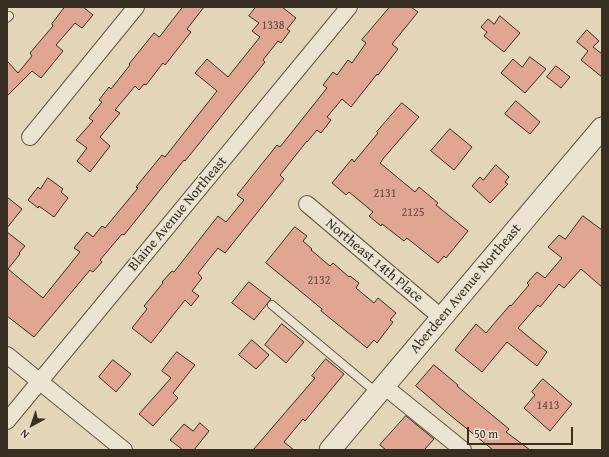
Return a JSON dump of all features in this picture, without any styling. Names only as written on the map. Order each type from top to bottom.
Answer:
[{"type":"street","points":[[30,137],[136,7]]},
{"type":"street","name":"Blaine Avenue Northeast","points":[[7,421],[346,8]]},
{"type":"street","name":"Aberdeen Avenue Northeast","points":[[330,450],[602,128]]},
{"type":"street","name":"Northeast 14th Place","points":[[307,204],[442,318]]},
{"type":"street","points":[[7,355],[124,450]]},
{"type":"street","points":[[381,390],[464,450]]},
{"type":"lane","points":[[272,305],[381,390]]},
{"type":"building","points":[[65,7],[83,7],[93,15],[82,28],[75,23],[56,45],[63,51],[41,78],[32,71],[7,96],[7,61],[18,73],[32,56],[30,53],[53,26],[52,24]]},
{"type":"building","points":[[183,7],[204,7],[187,29],[191,32],[165,65],[163,63],[146,85],[144,84],[139,90],[135,86],[115,110],[120,113],[100,137],[110,146],[90,172],[77,161],[87,148],[76,140],[93,121],[89,118],[102,102],[99,100],[109,87],[111,89],[154,33],[159,37]]},
{"type":"building","points":[[256,7],[282,7],[296,18],[287,29],[290,31],[281,43],[278,41],[263,60],[265,62],[124,235],[122,234],[100,260],[102,262],[93,272],[90,270],[34,337],[7,316],[7,232],[25,246],[8,269],[43,298],[80,252],[74,248],[87,232],[93,237],[102,226],[105,228],[138,188],[136,187],[162,155],[165,157],[217,91],[195,73],[207,59],[228,77],[260,37],[252,31],[259,23],[249,16]]},
{"type":"building","points":[[390,7],[411,7],[418,12],[392,44],[398,49],[351,107],[342,99],[327,117],[331,120],[321,133],[317,130],[307,141],[280,175],[284,179],[225,253],[218,248],[198,273],[202,278],[192,291],[199,296],[191,306],[185,300],[151,343],[132,328],[147,309],[144,306],[163,283],[162,282],[172,271],[174,272],[218,216],[226,222],[244,200],[237,195],[277,145],[280,147],[327,88],[323,85],[333,72],[337,75],[348,60],[352,63],[366,43],[362,40]]},
{"type":"building","points":[[500,16],[520,33],[504,52],[484,36],[487,32],[481,27],[488,19],[494,24]]},
{"type":"building","points":[[587,30],[599,41],[593,47],[602,54],[602,77],[581,60],[588,51],[577,42]]},
{"type":"building","points":[[530,57],[546,69],[525,93],[501,73],[513,59],[522,67]]},
{"type":"building","points":[[556,66],[570,77],[561,88],[547,77]]},
{"type":"building","points":[[516,101],[540,122],[530,134],[505,114]]},
{"type":"building","points":[[402,103],[419,117],[380,163],[415,192],[419,187],[438,203],[436,205],[468,231],[446,258],[444,256],[438,263],[407,238],[404,241],[382,224],[381,226],[369,216],[373,212],[349,192],[346,195],[332,183],[352,159],[354,162]]},
{"type":"building","points":[[450,129],[472,147],[454,170],[431,151]]},
{"type":"building","points":[[496,165],[509,177],[505,182],[508,184],[490,203],[472,186],[480,177],[483,180]]},
{"type":"building","points":[[48,178],[63,189],[61,192],[68,198],[54,217],[39,206],[38,208],[28,200],[38,187],[40,189]]},
{"type":"building","points":[[7,197],[22,209],[7,228]]},
{"type":"building","points":[[583,216],[602,230],[602,287],[581,269],[564,288],[559,284],[540,307],[538,305],[518,328],[547,352],[537,366],[507,342],[482,372],[455,350],[476,324],[486,333],[529,285],[527,283],[537,272],[545,278],[562,258],[548,247],[559,235],[565,239]]},
{"type":"building","points":[[295,227],[307,236],[303,241],[312,249],[311,250],[330,266],[333,263],[349,277],[350,276],[359,283],[356,288],[374,303],[378,298],[396,313],[390,320],[393,322],[377,343],[374,340],[367,348],[321,311],[322,309],[266,263]]},
{"type":"building","points":[[249,282],[271,299],[254,320],[232,303]]},
{"type":"building","points":[[282,324],[304,342],[286,363],[265,345]]},
{"type":"building","points":[[252,340],[269,355],[256,369],[239,355]]},
{"type":"building","points":[[177,352],[195,365],[173,393],[178,398],[153,426],[139,414],[171,378],[162,371]]},
{"type":"building","points":[[326,359],[344,374],[305,421],[303,419],[284,442],[294,450],[253,450],[315,378],[312,376]]},
{"type":"building","points":[[113,360],[131,374],[116,392],[99,377]]},
{"type":"building","points":[[434,365],[509,429],[506,432],[530,450],[493,450],[416,386]]},
{"type":"building","points":[[543,379],[572,404],[550,431],[524,408],[535,395],[532,392]]},
{"type":"building","points":[[406,416],[434,439],[424,450],[386,450],[380,445]]},
{"type":"building","points":[[200,423],[209,431],[194,450],[183,450],[170,440],[184,424],[193,431]]}]
